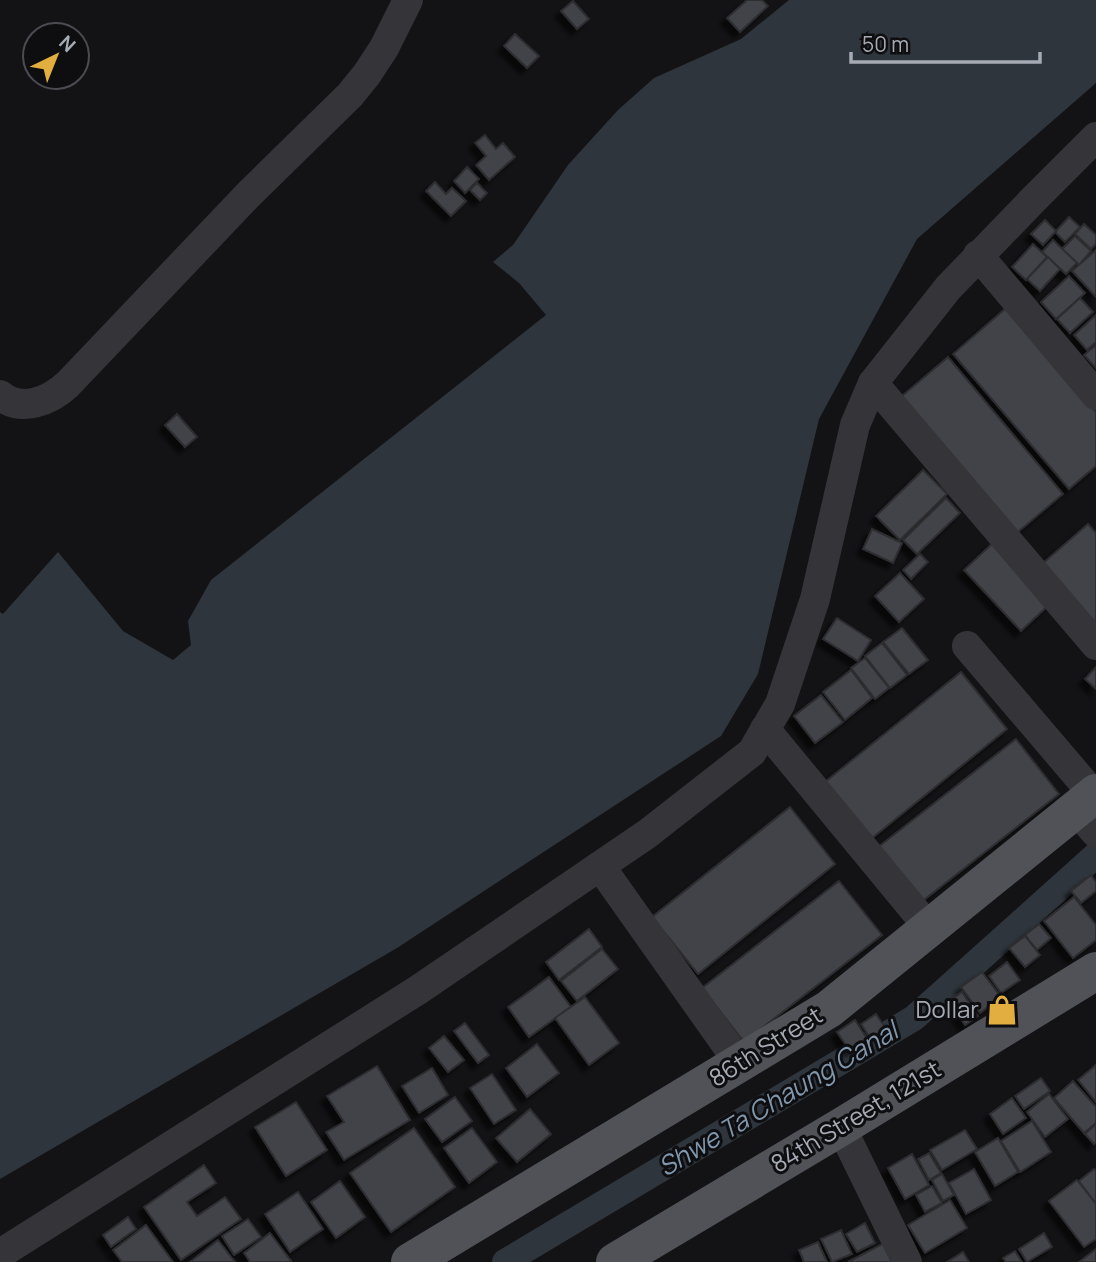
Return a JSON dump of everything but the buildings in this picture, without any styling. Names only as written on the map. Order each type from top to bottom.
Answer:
[{"type":"main road","name":"86th Street","points":[[410,1262],[829,1009],[930,929],[1091,812]]},
{"type":"main road","name":"84th Street, 121st","points":[[615,1262],[1096,971]]},
{"type":"street","points":[[0,395],[6,400],[29,404],[57,395],[248,195],[350,95],[384,48],[408,0]]},
{"type":"street","points":[[0,1254],[418,990],[647,834],[752,752],[780,704],[815,599],[855,425],[873,383],[948,288],[1096,137]]},
{"type":"street","points":[[978,255],[1096,396]]},
{"type":"street","points":[[873,383],[1096,645]]},
{"type":"street","points":[[967,646],[1091,812]]},
{"type":"street","points":[[765,729],[930,929]]},
{"type":"street","points":[[600,866],[740,1064]]},
{"type":"street","points":[[841,1127],[907,1262]]},
{"type":"shaded area","points":[[789,0],[1096,0],[1096,83],[917,239],[819,419],[758,674],[721,736],[397,948],[0,1179],[0,612],[3,614],[58,552],[123,631],[173,660],[191,645],[188,621],[211,580],[546,315],[519,283],[493,262],[513,245],[568,165],[618,110],[654,78],[741,39]]},
{"type":"waterway","name":"Shwe Ta Chaung Canal","points":[[505,1262],[914,1018],[1096,855]]},
{"type":"place","name":"Dollar","points":[[1002,1010]]}]
